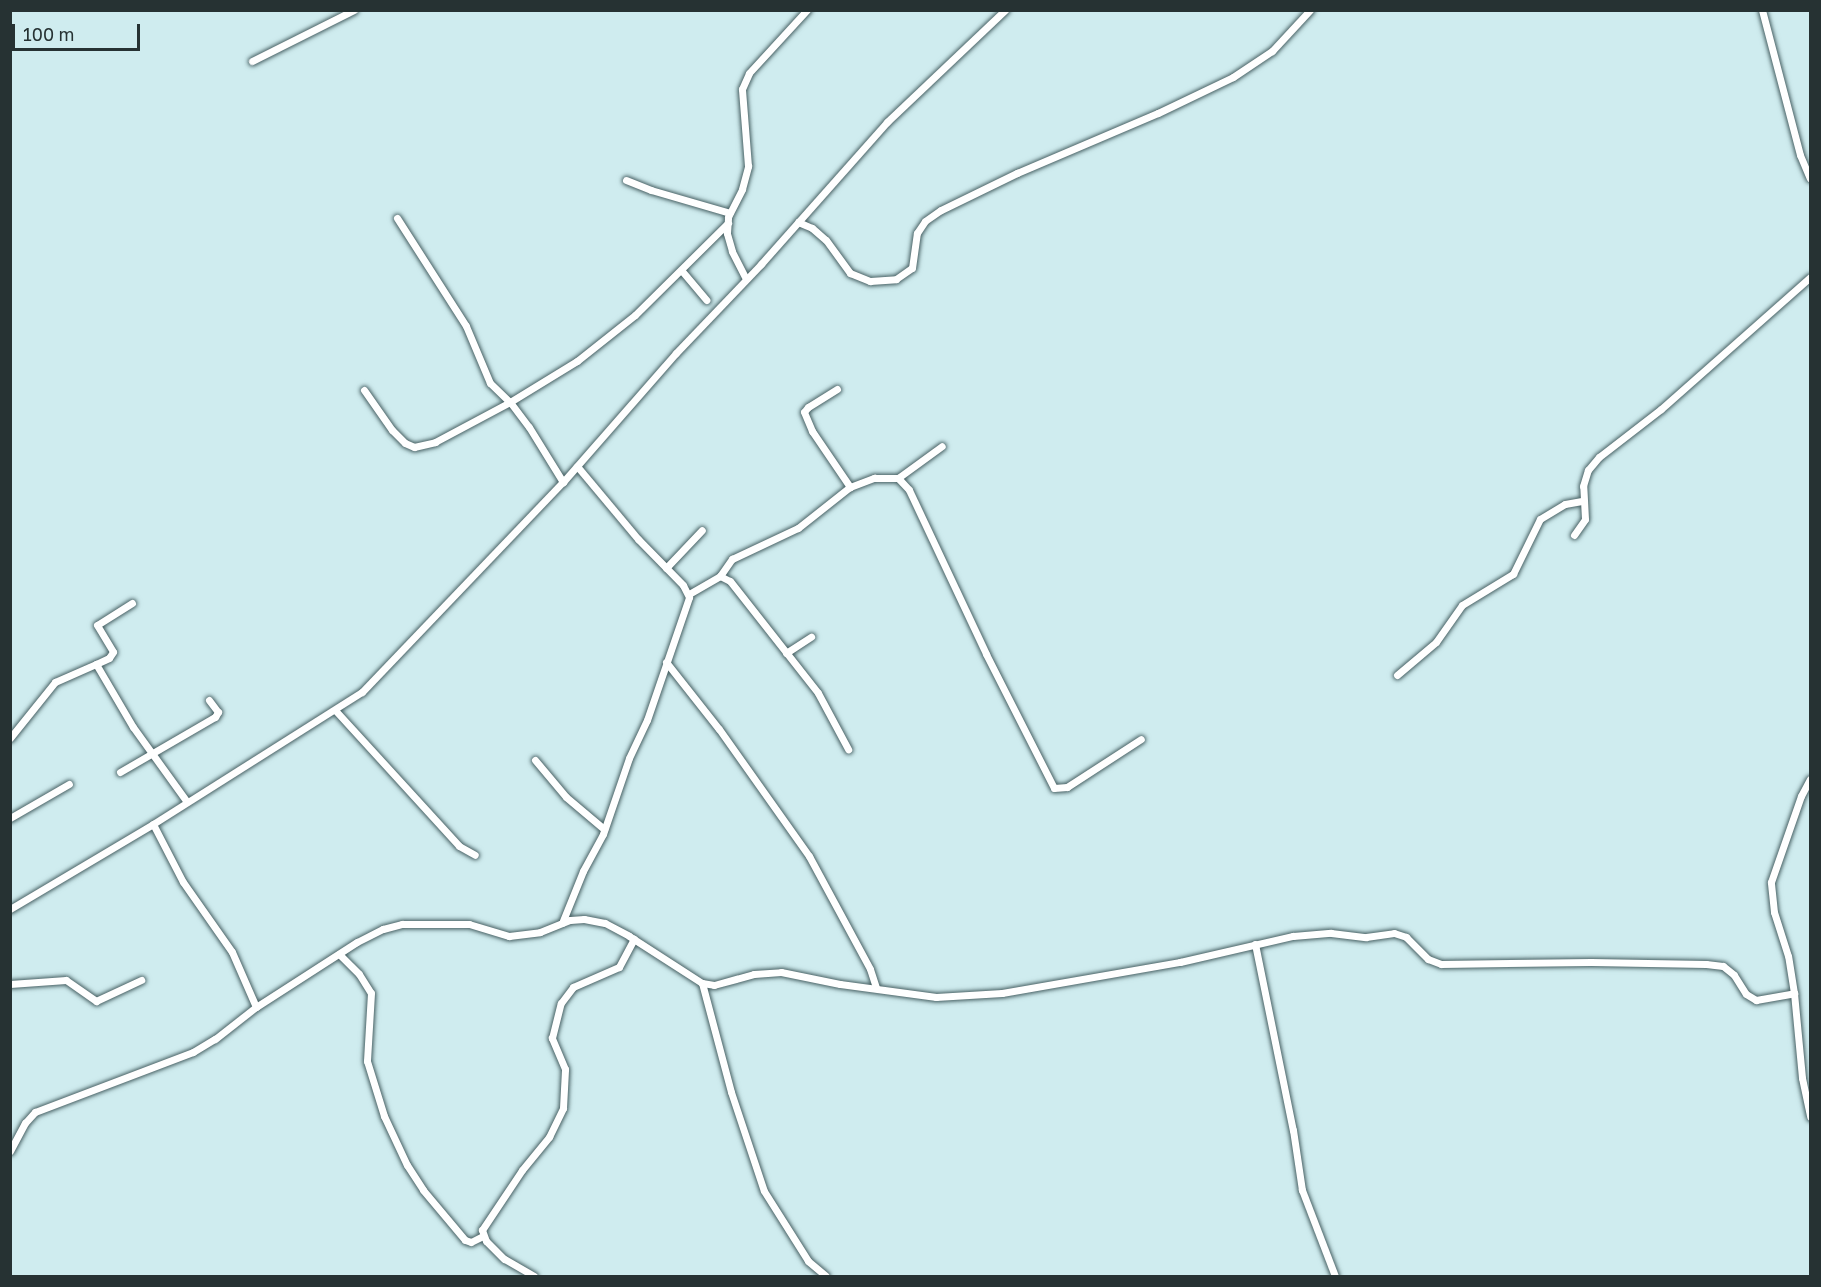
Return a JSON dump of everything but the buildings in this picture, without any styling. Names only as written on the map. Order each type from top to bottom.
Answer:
[{"type":"street","points":[[252,61],[354,10]]},
{"type":"street","points":[[746,279],[729,241],[728,223],[730,213],[742,189],[748,166],[749,154],[741,97],[744,81],[807,10]]},
{"type":"street","points":[[10,909],[153,824],[364,690],[578,466],[676,353],[887,122],[1005,10]]},
{"type":"street","points":[[798,222],[813,228],[826,240],[850,273],[870,281],[896,279],[912,268],[917,232],[925,221],[941,210],[1017,173],[1158,113],[1233,77],[1272,51],[1310,10]]},
{"type":"street","points":[[1762,10],[1800,155],[1810,178]]},
{"type":"street","points":[[626,180],[651,190],[730,213]]},
{"type":"street","points":[[397,218],[466,326],[490,383],[510,402],[529,427],[563,482]]},
{"type":"street","points":[[363,390],[392,430],[405,443],[414,447],[435,442],[510,402],[577,361],[635,315],[728,223]]},
{"type":"street","points":[[682,271],[706,300]]},
{"type":"street","points":[[1574,535],[1585,519],[1582,501],[1588,470],[1599,457],[1661,409],[1810,277]]},
{"type":"street","points":[[837,390],[808,407],[804,412],[812,431],[850,487]]},
{"type":"street","points":[[562,923],[583,871],[604,829],[689,594],[720,576],[726,564],[736,556],[798,528],[850,487],[874,478],[898,478],[942,446]]},
{"type":"street","points":[[578,466],[638,538],[689,594]]},
{"type":"street","points":[[898,478],[912,495],[1052,786],[1057,789],[1067,787],[1141,739]]},
{"type":"street","points":[[1397,675],[1436,642],[1452,615],[1462,605],[1513,574],[1540,519],[1565,504],[1582,501]]},
{"type":"street","points":[[666,568],[702,530]]},
{"type":"street","points":[[720,576],[730,581],[818,693],[848,749]]},
{"type":"street","points":[[10,738],[55,682],[109,658],[113,652],[97,625],[132,603]]},
{"type":"street","points":[[786,653],[811,637]]},
{"type":"street","points":[[666,662],[712,719],[809,856],[870,969],[876,988]]},
{"type":"street","points":[[96,664],[133,727],[187,802]]},
{"type":"street","points":[[120,772],[218,715],[209,700]]},
{"type":"street","points":[[335,710],[459,846],[475,855]]},
{"type":"street","points":[[535,760],[566,797],[604,829]]},
{"type":"street","points":[[1810,779],[1801,796],[1771,882],[1774,912],[1788,956],[1801,1066],[1810,1117]]},
{"type":"street","points":[[10,818],[69,784]]},
{"type":"street","points":[[153,824],[183,882],[232,952],[256,1007]]},
{"type":"street","points":[[10,1151],[25,1123],[35,1112],[193,1052],[215,1040],[256,1007],[339,954],[383,929],[402,924],[469,924],[509,936],[540,932],[577,918],[596,921],[634,939],[702,983],[714,985],[754,974],[781,972],[840,984],[936,997],[1002,993],[1180,962],[1255,944],[1331,933],[1366,938],[1394,933],[1406,937],[1428,959],[1441,964],[1579,962],[1723,966],[1734,975],[1746,994],[1756,1000],[1794,993]]},
{"type":"street","points":[[534,1276],[504,1259],[483,1236],[484,1225],[522,1170],[549,1137],[563,1108],[565,1070],[552,1038],[561,1003],[573,987],[619,968],[634,939]]},
{"type":"street","points":[[1255,944],[1293,1130],[1302,1190],[1335,1276]]},
{"type":"street","points":[[339,954],[358,974],[371,993],[367,1061],[384,1116],[407,1165],[423,1190],[465,1240],[471,1242],[483,1236]]},
{"type":"street","points":[[10,984],[66,980],[96,1001],[141,980]]},
{"type":"street","points":[[702,983],[731,1092],[764,1191],[775,1211],[820,1275]]},
{"type":"street","points":[[1801,1066],[1810,1067]]}]
